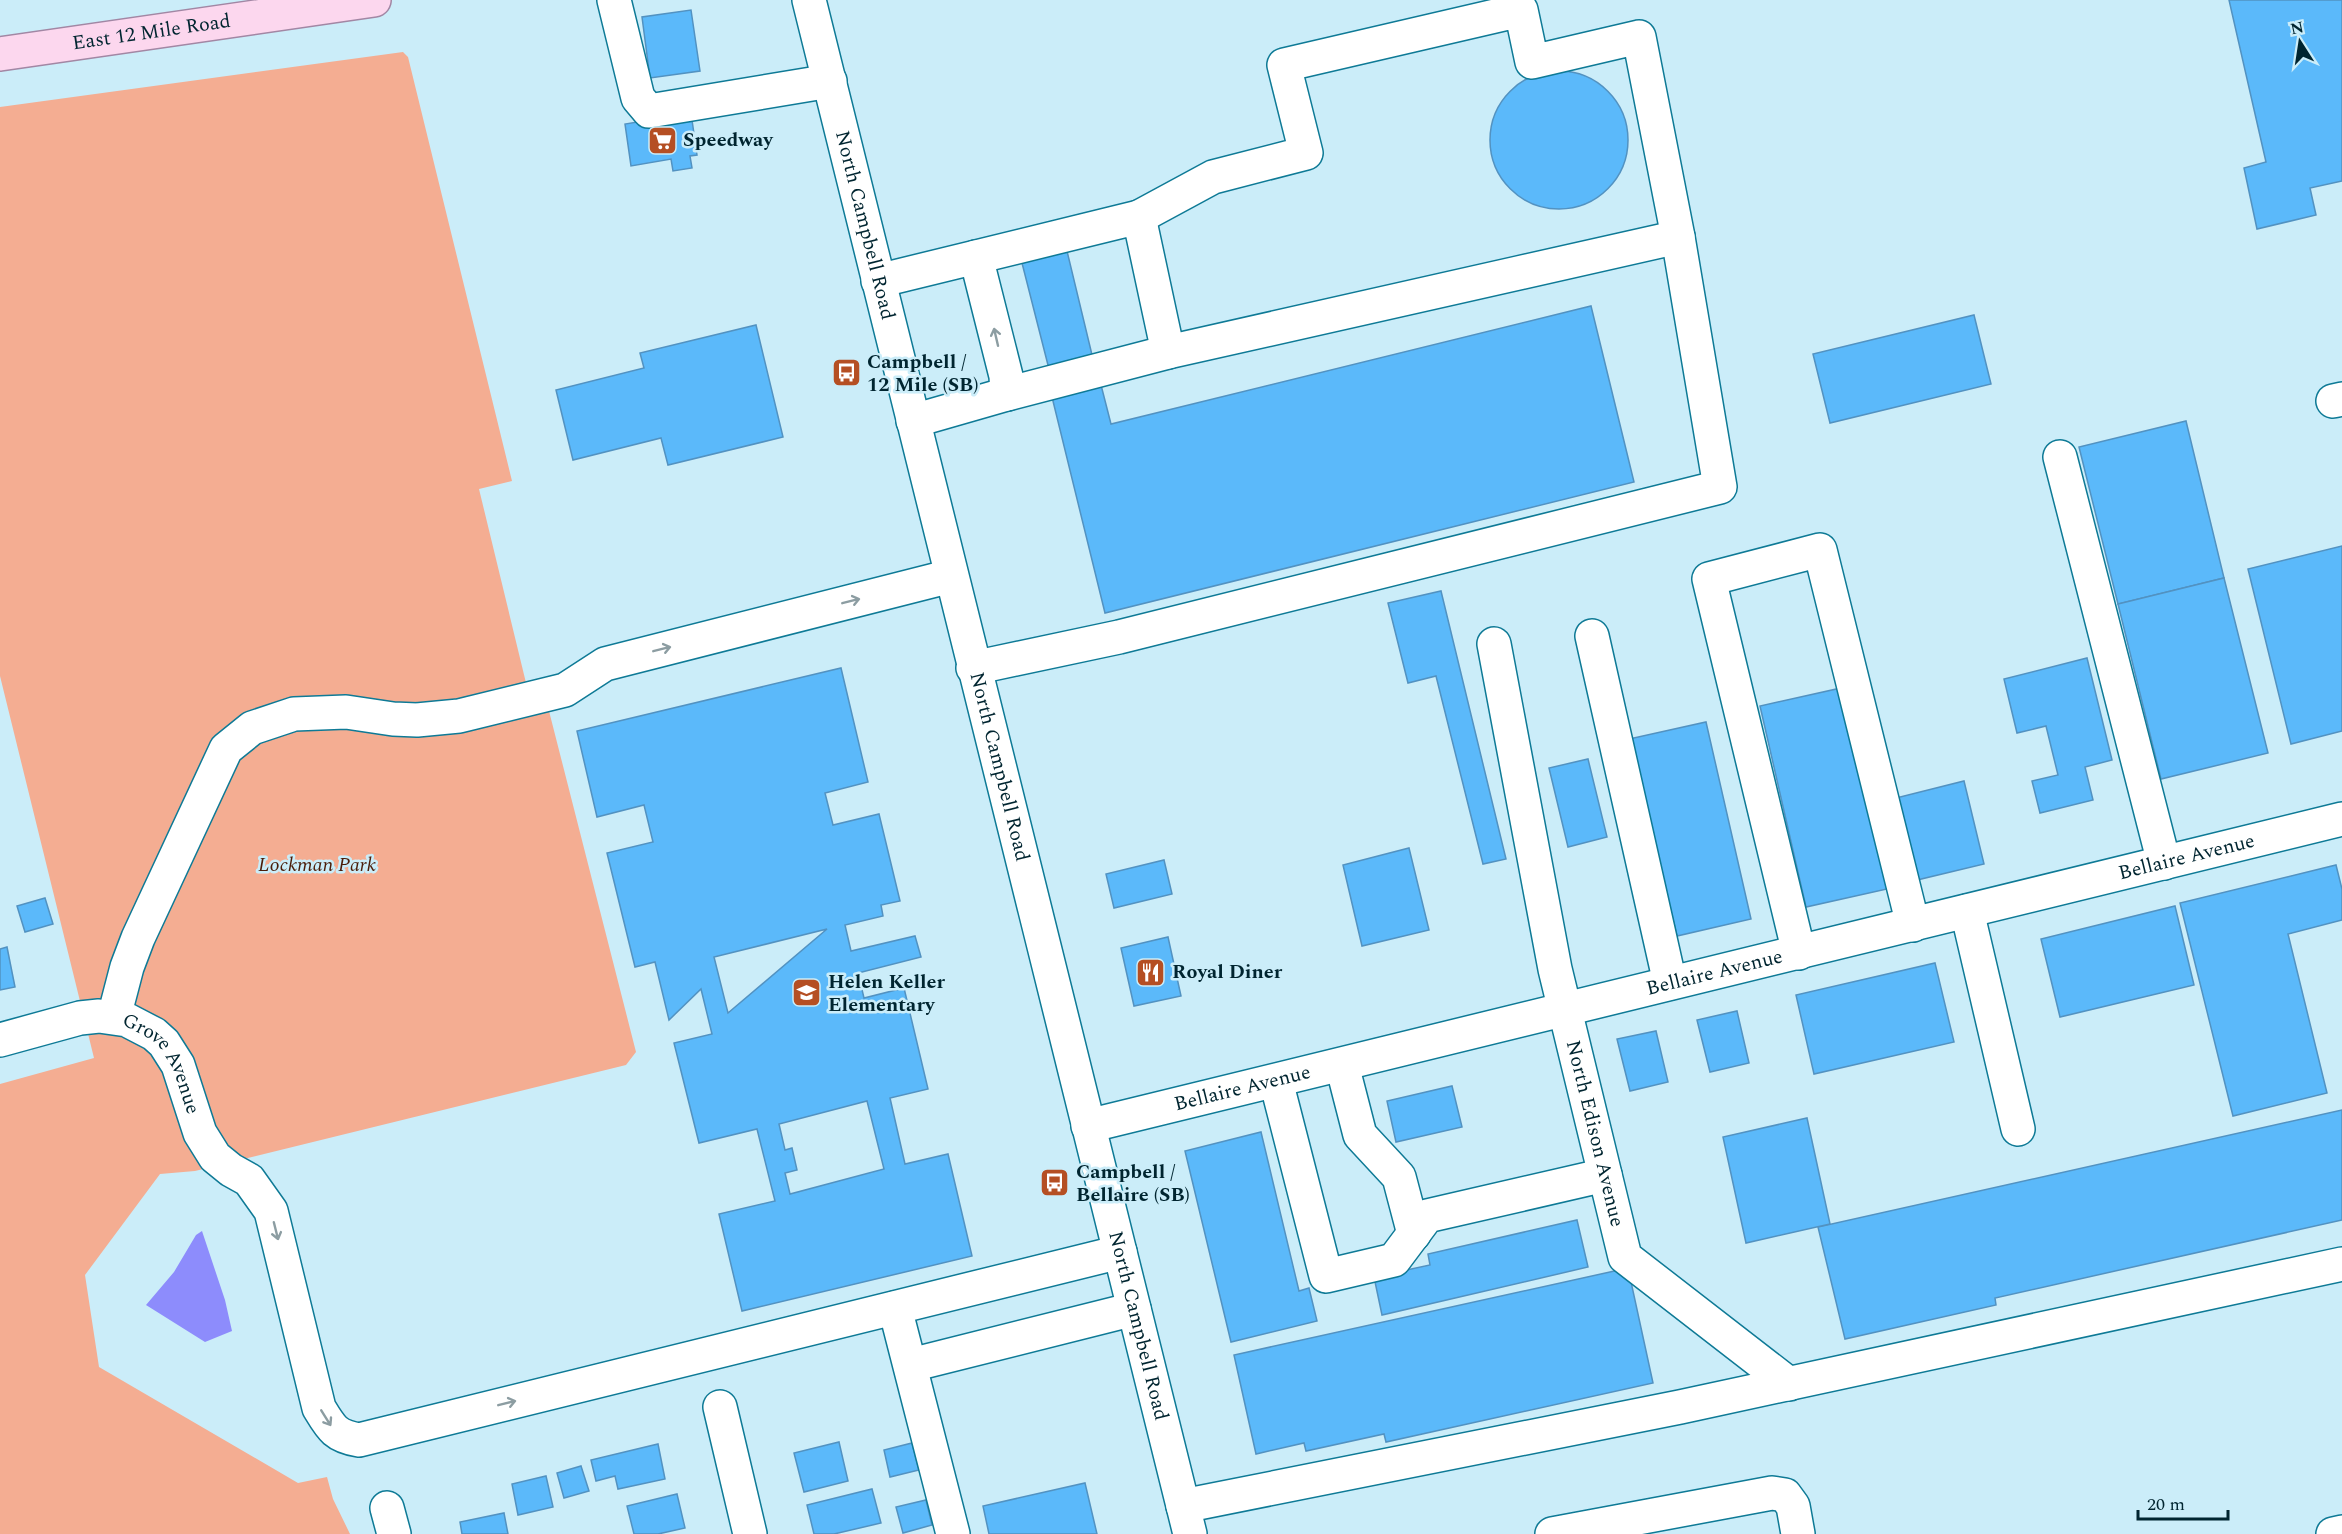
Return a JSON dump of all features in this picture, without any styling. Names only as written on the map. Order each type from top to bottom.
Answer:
[{"type":"main road","name":"East 12 Mile Road","points":[[0,54],[374,0]]},
{"type":"street","points":[[614,0],[638,98],[649,111],[830,81]]},
{"type":"street","name":"North Campbell Road","points":[[809,0],[1186,1520]]},
{"type":"street","points":[[878,281],[1139,217],[1213,177],[1306,153],[1284,65],[1521,10],[1532,62],[1640,37],[1678,237],[1720,487],[1119,637],[974,668]]},
{"type":"street","points":[[1139,217],[1168,352]]},
{"type":"street","points":[[913,421],[1168,352],[1678,237]]},
{"type":"street","points":[[976,256],[1006,376],[1007,394]]},
{"type":"street","points":[[2060,457],[2164,863]]},
{"type":"street","points":[[1799,953],[1709,579],[1820,550],[1913,925]]},
{"type":"street","points":[[114,1017],[127,967],[138,938],[226,749],[252,728],[294,714],[346,712],[417,720],[459,716],[565,690],[605,664],[951,576]]},
{"type":"street","points":[[1592,636],[1670,984]]},
{"type":"street","name":"North Edison Avenue","points":[[1494,644],[1564,1009],[1624,1257],[1789,1384]]},
{"type":"street","name":"Bellaire Avenue","points":[[1088,1126],[2342,819]]},
{"type":"street","points":[[1967,911],[2018,1129]]},
{"type":"street","name":"Grove Avenue","points":[[0,1040],[80,1018],[114,1017],[142,1026],[164,1042],[178,1065],[200,1133],[215,1157],[231,1170],[249,1180],[271,1211],[319,1408],[330,1426],[342,1437],[359,1440],[896,1308]]},
{"type":"street","points":[[1342,1065],[1360,1135],[1399,1177],[1414,1234]]},
{"type":"street","points":[[1276,1081],[1326,1276],[1394,1260],[1427,1216],[1605,1175]]},
{"type":"street","points":[[953,1534],[896,1308],[1120,1252]]},
{"type":"street","points":[[1186,1520],[1789,1384],[2342,1264]]},
{"type":"street","points":[[911,1365],[1134,1309]]},
{"type":"street","points":[[720,1407],[750,1534]]},
{"type":"street","points":[[1552,1534],[1772,1493],[1785,1495],[1793,1506],[1798,1534]]},
{"type":"street","points":[[2333,1534],[2342,1532]]},
{"type":"green space","name":"Lockman Park","points":[[403,52],[408,57],[512,481],[479,489],[527,687],[549,711],[636,1052],[626,1065],[195,1171],[160,1174],[85,1275],[99,1367],[298,1483],[327,1477],[333,1499],[350,1534],[0,1534],[0,1084],[94,1058],[0,676],[0,107]]},
{"type":"shaded area","points":[[202,1231],[225,1300],[232,1331],[205,1342],[146,1305],[174,1272],[196,1235]]},
{"type":"building","points":[[2229,0],[2342,0],[2342,181],[2310,188],[2316,215],[2257,229],[2244,168],[2266,162]]},
{"type":"building","points":[[691,10],[700,71],[650,78],[642,17]]},
{"type":"building","points":[[1559,71],[1585,76],[1608,91],[1623,114],[1628,140],[1623,166],[1608,189],[1585,204],[1559,209],[1533,204],[1510,189],[1495,166],[1490,140],[1495,114],[1510,91],[1533,76]]},
{"type":"building","points":[[691,113],[697,155],[690,156],[692,168],[673,171],[671,159],[631,166],[625,124]]},
{"type":"building","points":[[1067,251],[1093,359],[1049,369],[1022,263]]},
{"type":"building","points":[[1591,306],[1634,482],[1105,613],[1052,397],[1101,385],[1111,424]]},
{"type":"building","points":[[1974,315],[1991,384],[1830,423],[1813,354]]},
{"type":"building","points":[[756,325],[783,437],[668,465],[661,438],[573,460],[556,390],[644,368],[640,353]]},
{"type":"building","points":[[2186,421],[2224,578],[2118,604],[2079,447]]},
{"type":"building","points":[[2342,546],[2342,731],[2291,744],[2248,569]]},
{"type":"building","points":[[2224,578],[2268,753],[2161,779],[2118,604]]},
{"type":"building","points":[[1441,591],[1506,859],[1483,864],[1436,676],[1408,683],[1388,603]]},
{"type":"building","points":[[2087,658],[2112,760],[2085,767],[2093,800],[2040,813],[2032,781],[2058,775],[2046,726],[2017,733],[2004,679]]},
{"type":"building","name":"Helen Keller Elementary","points":[[841,668],[868,782],[825,793],[833,825],[879,814],[900,901],[881,905],[883,916],[845,925],[851,951],[915,936],[921,957],[858,973],[864,998],[904,988],[928,1089],[890,1098],[905,1164],[948,1154],[972,1256],[742,1311],[719,1214],[775,1201],[757,1129],[699,1143],[674,1043],[712,1034],[701,989],[669,1020],[655,962],[635,967],[607,853],[653,842],[644,805],[597,817],[577,731]],"holes":[[[827,929],[728,1013],[714,957]],[[867,1101],[884,1169],[790,1194],[785,1173],[797,1170],[792,1148],[785,1150],[779,1124]]]},
{"type":"building","points":[[1841,688],[1887,889],[1806,907],[1760,706]]},
{"type":"building","points":[[1706,722],[1751,919],[1677,936],[1629,739]]},
{"type":"building","points":[[1588,759],[1607,837],[1568,847],[1549,768]]},
{"type":"building","points":[[1964,781],[1984,864],[1917,880],[1896,798]]},
{"type":"building","points":[[1409,848],[1429,930],[1362,946],[1343,865]]},
{"type":"building","points":[[1164,860],[1172,894],[1114,908],[1106,874]]},
{"type":"building","points":[[2336,865],[2342,889],[2342,920],[2288,934],[2327,1093],[2233,1116],[2180,903]]},
{"type":"building","points":[[45,898],[53,924],[25,932],[17,906]]},
{"type":"building","points":[[2175,906],[2194,985],[2060,1017],[2041,939]]},
{"type":"building","name":"Royal Diner","points":[[1168,937],[1181,996],[1134,1006],[1121,948]]},
{"type":"building","points":[[7,947],[15,987],[0,990],[0,949]]},
{"type":"building","points":[[1935,963],[1954,1042],[1814,1074],[1796,995]]},
{"type":"building","points":[[1737,1011],[1749,1063],[1710,1072],[1697,1020]]},
{"type":"building","points":[[1656,1031],[1668,1082],[1630,1091],[1617,1039]]},
{"type":"building","points":[[1452,1086],[1462,1127],[1396,1142],[1387,1101]]},
{"type":"building","points":[[2342,1110],[2342,1220],[1995,1298],[1996,1305],[1845,1339],[1818,1227]]},
{"type":"building","points":[[1807,1118],[1830,1224],[1746,1243],[1723,1137]]},
{"type":"building","points":[[1261,1132],[1299,1291],[1309,1288],[1317,1321],[1231,1342],[1185,1151]]},
{"type":"building","points":[[1577,1220],[1588,1267],[1382,1315],[1374,1277],[1430,1265],[1428,1254]]},
{"type":"building","points":[[1628,1268],[1653,1383],[1386,1442],[1384,1434],[1306,1451],[1304,1443],[1256,1454],[1234,1355]]},
{"type":"building","points":[[839,1442],[848,1481],[804,1492],[794,1453]]},
{"type":"building","points":[[912,1443],[919,1470],[890,1477],[884,1450]]},
{"type":"building","points":[[658,1444],[665,1479],[618,1489],[615,1476],[596,1481],[591,1460]]},
{"type":"building","points":[[581,1466],[589,1491],[564,1498],[557,1473]]},
{"type":"building","points":[[546,1476],[553,1507],[518,1515],[512,1484]]},
{"type":"building","points":[[1085,1483],[1097,1534],[989,1534],[983,1506]]},
{"type":"building","points":[[872,1489],[881,1523],[834,1534],[814,1534],[807,1505]]},
{"type":"building","points":[[677,1494],[685,1528],[658,1534],[634,1534],[627,1506]]},
{"type":"building","points":[[926,1500],[932,1525],[903,1533],[896,1507]]},
{"type":"building","points":[[504,1513],[508,1534],[462,1534],[460,1522]]},
{"type":"place","name":"Speedway","points":[[662,140]]},
{"type":"place","name":"Campbell / 12 Mile (SB)","points":[[846,373]]},
{"type":"place","name":"Royal Diner","points":[[1151,972]]},
{"type":"place","name":"Helen Keller Elementary","points":[[807,993]]},
{"type":"place","name":"Campbell / Bellaire (SB)","points":[[1055,1183]]}]
